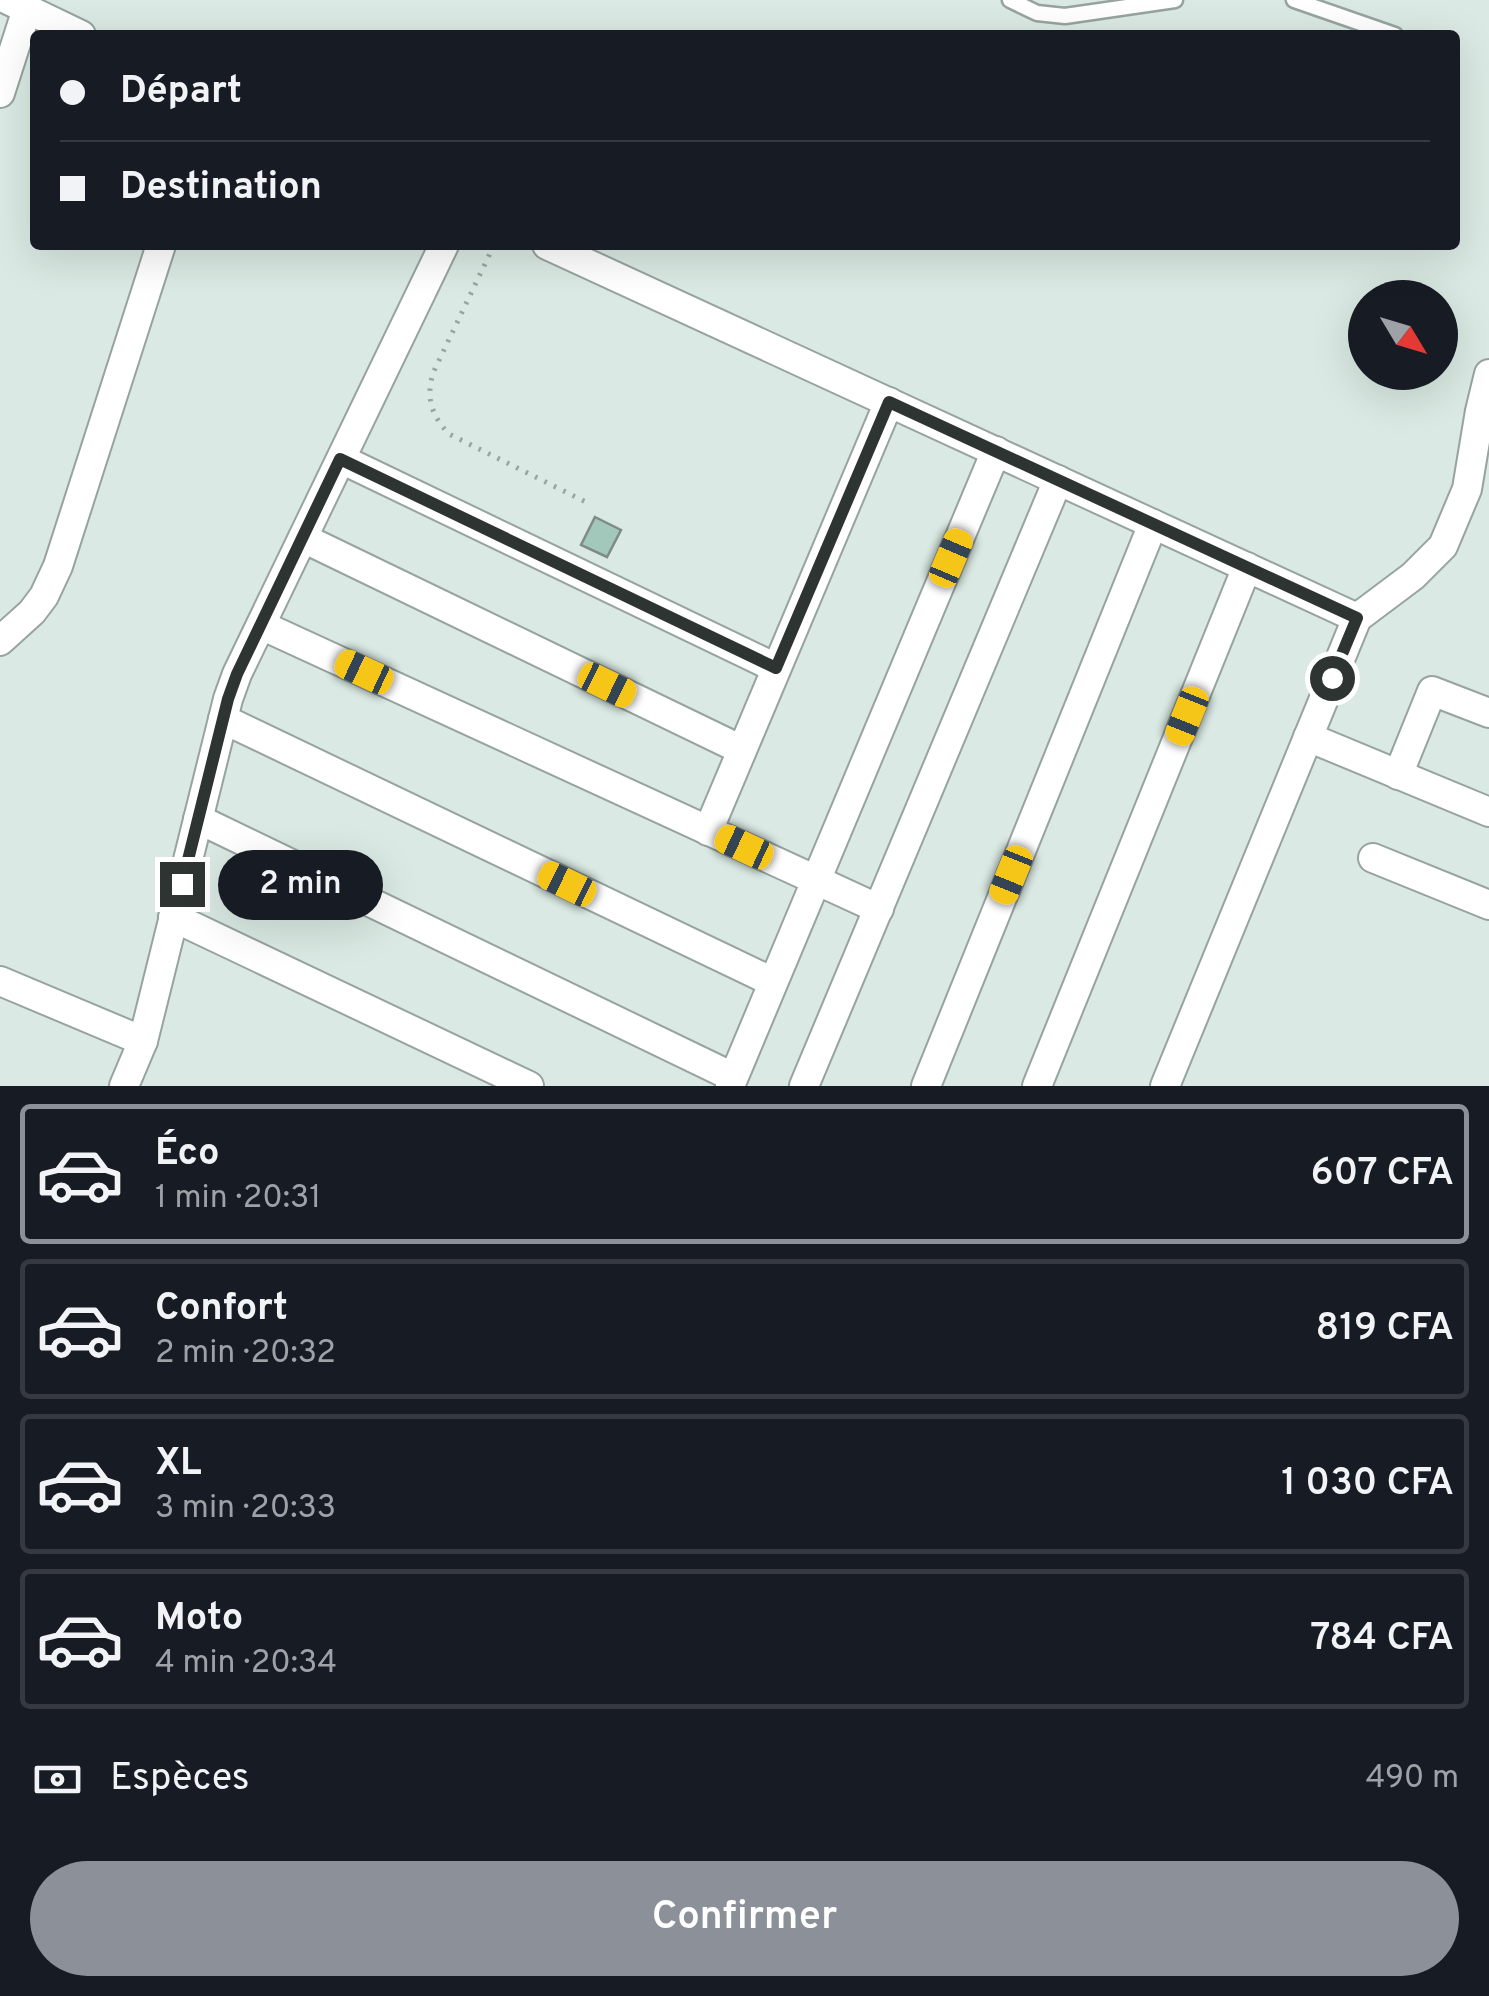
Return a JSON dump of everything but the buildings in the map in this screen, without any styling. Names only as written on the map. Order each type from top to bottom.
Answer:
[{"type":"street","points":[[0,93],[18,4],[71,30]]},
{"type":"street","points":[[0,641],[32,612],[58,566],[159,250]]},
{"type":"street","points":[[132,1083],[237,674],[442,250]]},
{"type":"street","points":[[558,250],[1357,618]]},
{"type":"street","points":[[1165,1086],[1357,618],[1413,576],[1443,546],[1467,489],[1479,477],[1480,411],[1489,375]]},
{"type":"street","points":[[708,830],[889,402]]},
{"type":"street","points":[[198,819],[731,1082],[996,451]]},
{"type":"street","points":[[340,459],[776,668]]},
{"type":"street","points":[[804,1086],[1058,480]]},
{"type":"street","points":[[926,1086],[1153,524]]},
{"type":"street","points":[[302,538],[742,750]]},
{"type":"street","points":[[1037,1086],[1247,567]]},
{"type":"street","points":[[260,625],[878,909]]},
{"type":"street","points":[[1398,774],[1432,691],[1489,713]]},
{"type":"street","points":[[223,719],[773,982]]},
{"type":"street","points":[[1308,737],[1489,812]]},
{"type":"street","points":[[1373,858],[1489,905]]},
{"type":"street","points":[[174,917],[529,1086]]},
{"type":"street","points":[[0,981],[143,1041]]},
{"type":"lane","points":[[1010,0],[1038,13],[1065,16],[1175,0]]},
{"type":"lane","points":[[1294,0],[1381,30]]},
{"type":"path","points":[[492,250],[433,373],[430,405],[436,421],[449,434],[588,504]]},
{"type":"route","points":[[182,884],[237,674],[340,459],[776,668],[889,402],[1357,618],[1332,678]]}]
